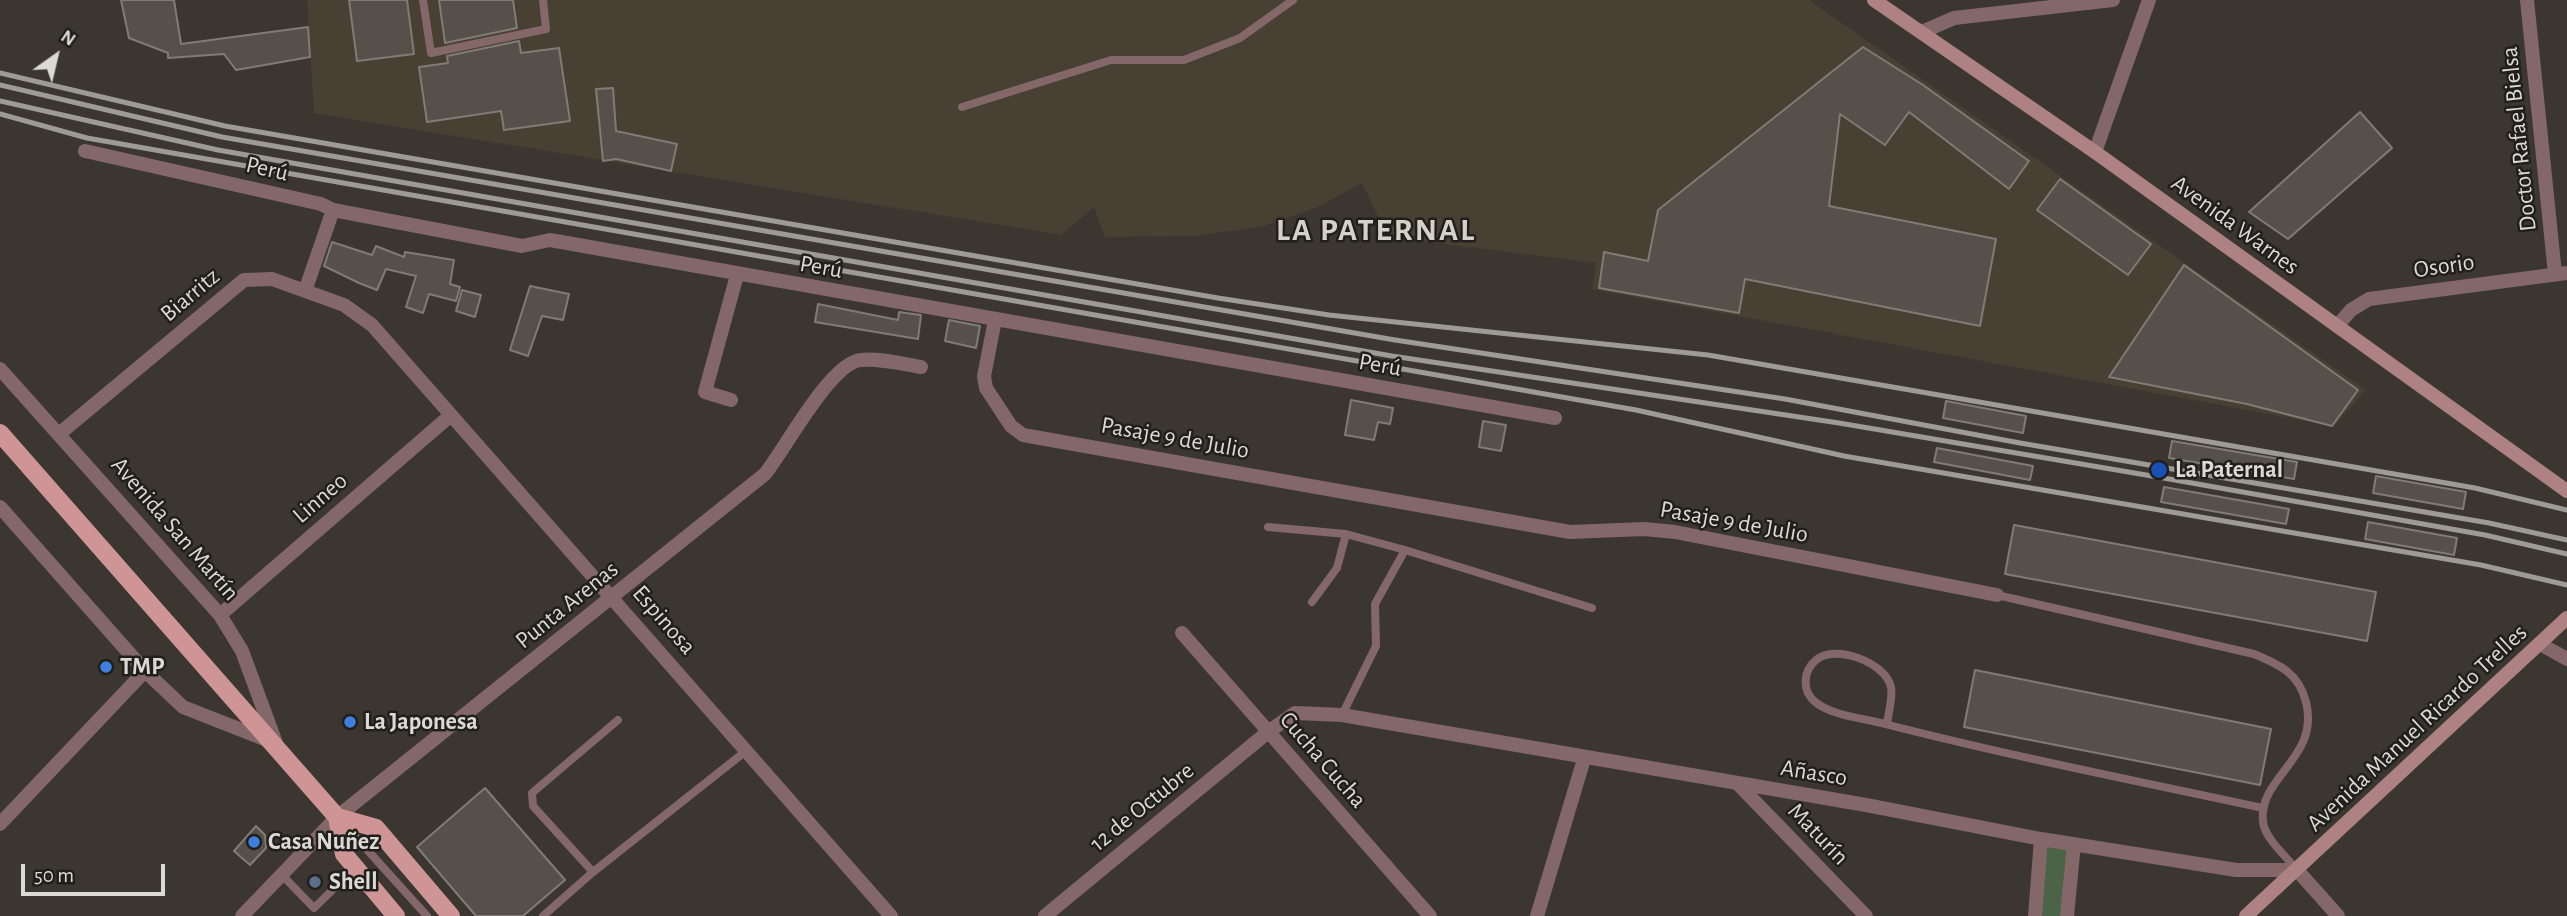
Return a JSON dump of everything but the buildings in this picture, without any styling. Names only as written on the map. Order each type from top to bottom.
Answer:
[{"type":"main road","name":"Avenida Warnes","points":[[1874,0],[2095,152],[2567,491]]},
{"type":"main road","name":"Avenida San Martín","points":[[0,433],[276,744],[337,817],[344,854],[396,915]]},
{"type":"main road","name":"Avenida Manuel Ricardo Trelles","points":[[2246,916],[2567,618]]},
{"type":"main road","points":[[337,817],[376,828],[451,916]]},
{"type":"street","points":[[1922,32],[1954,18],[2113,0]]},
{"type":"street","points":[[2095,152],[2149,0]]},
{"type":"street","name":"Doctor Rafael Bielsa","points":[[2527,0],[2561,273]]},
{"type":"street","name":"Perú","points":[[85,151],[321,204],[333,210],[522,246],[550,240],[1555,418]]},
{"type":"street","points":[[305,290],[333,210]]},
{"type":"street","name":"Osorio","points":[[2337,326],[2351,310],[2369,299],[2561,273]]},
{"type":"street","points":[[731,400],[705,392],[737,275]]},
{"type":"street","name":"Biarritz","points":[[59,434],[244,280],[272,279],[305,290],[344,305],[372,325]]},
{"type":"street","name":"Pasaje 9 de Julio","points":[[995,320],[984,376],[986,388],[1011,426],[1023,435],[1570,532],[1644,529],[1675,532],[1997,595]]},
{"type":"street","name":"Espinosa","points":[[372,325],[614,597],[891,916]]},
{"type":"street","name":"Punta Arenas","points":[[242,916],[337,817],[765,474],[786,448],[815,400],[842,368],[860,359],[921,367]]},
{"type":"street","name":"Avenida San Martín","points":[[0,369],[220,615],[242,651],[276,744]]},
{"type":"street","name":"Linneo","points":[[220,615],[451,415]]},
{"type":"street","name":"Avenida San Martín","points":[[0,507],[145,671],[183,707],[276,744]]},
{"type":"street","name":"Cucha Cucha","points":[[1182,633],[1430,916]]},
{"type":"street","points":[[2540,644],[2567,659]]},
{"type":"street","points":[[0,824],[145,671]]},
{"type":"street","name":"Añasco","points":[[1268,732],[1296,713],[1342,715],[2041,839],[2236,870],[2297,870]]},
{"type":"street","name":"12 de Octubre","points":[[1045,916],[1268,732]]},
{"type":"street","points":[[1536,916],[1584,759]]},
{"type":"street","name":"Maturín","points":[[1737,783],[1866,916]]},
{"type":"street","points":[[2035,916],[2041,839]]},
{"type":"street","points":[[2067,916],[2074,844]]},
{"type":"street","points":[[2297,870],[2338,916]]},
{"type":"lane","points":[[423,0],[431,53],[546,29],[543,0]]},
{"type":"lane","points":[[962,107],[1111,60],[1184,60],[1240,38],[1293,0]]},
{"type":"lane","points":[[1268,527],[1346,534],[1592,608]]},
{"type":"lane","points":[[1312,602],[1336,568],[1346,534]]},
{"type":"lane","points":[[1342,715],[1376,646],[1375,604],[1405,550]]},
{"type":"lane","name":"Pasaje 9 de Julio","points":[[1997,595],[2254,654],[2286,667],[2303,687],[2310,717],[2307,739],[2263,808]]},
{"type":"lane","points":[[1887,724],[1891,688],[1883,672],[1861,659],[1829,653],[1815,660],[1805,677],[1805,688],[1814,701],[1828,710],[1887,724],[2263,808],[2263,826],[2297,870]]},
{"type":"lane","points":[[593,873],[533,806],[530,799],[532,793],[618,720]]},
{"type":"lane","points":[[543,916],[746,751]]},
{"type":"lane","points":[[337,817],[427,916]]},
{"type":"lane","points":[[281,874],[314,908],[355,867]]},
{"type":"shaded area","points":[[307,0],[1809,0],[2366,390],[2334,426],[1592,289],[1596,263],[1388,237],[1362,183],[1318,207],[1264,226],[1196,236],[1105,237],[1094,207],[1061,235],[314,113]]},
{"type":"green space","points":[[2041,839],[2074,844],[2067,916],[2035,916]]},
{"type":"railway","points":[[0,73],[225,126],[1218,298],[1329,315],[1708,355],[2475,488],[2567,510]]},
{"type":"railway","points":[[0,85],[222,137],[1395,340],[1785,399],[2020,443],[2489,523],[2567,540]]},
{"type":"railway","points":[[0,101],[218,150],[1392,356],[1839,423],[2158,477],[2485,535],[2567,554]]},
{"type":"railway","points":[[0,114],[87,138],[1636,410],[1844,456],[2481,565],[2567,585]]},
{"type":"place","name":"La Paternal","points":[[2159,470]]},
{"type":"place","name":"TMP","points":[[106,667]]},
{"type":"place","name":"La Japonesa","points":[[350,722]]},
{"type":"place","name":"Casa Nuñez","points":[[254,842]]},
{"type":"place","name":"Shell","points":[[315,882]]},
{"type":"district","name":"LA PATERNAL","points":[[1376,230]]}]
